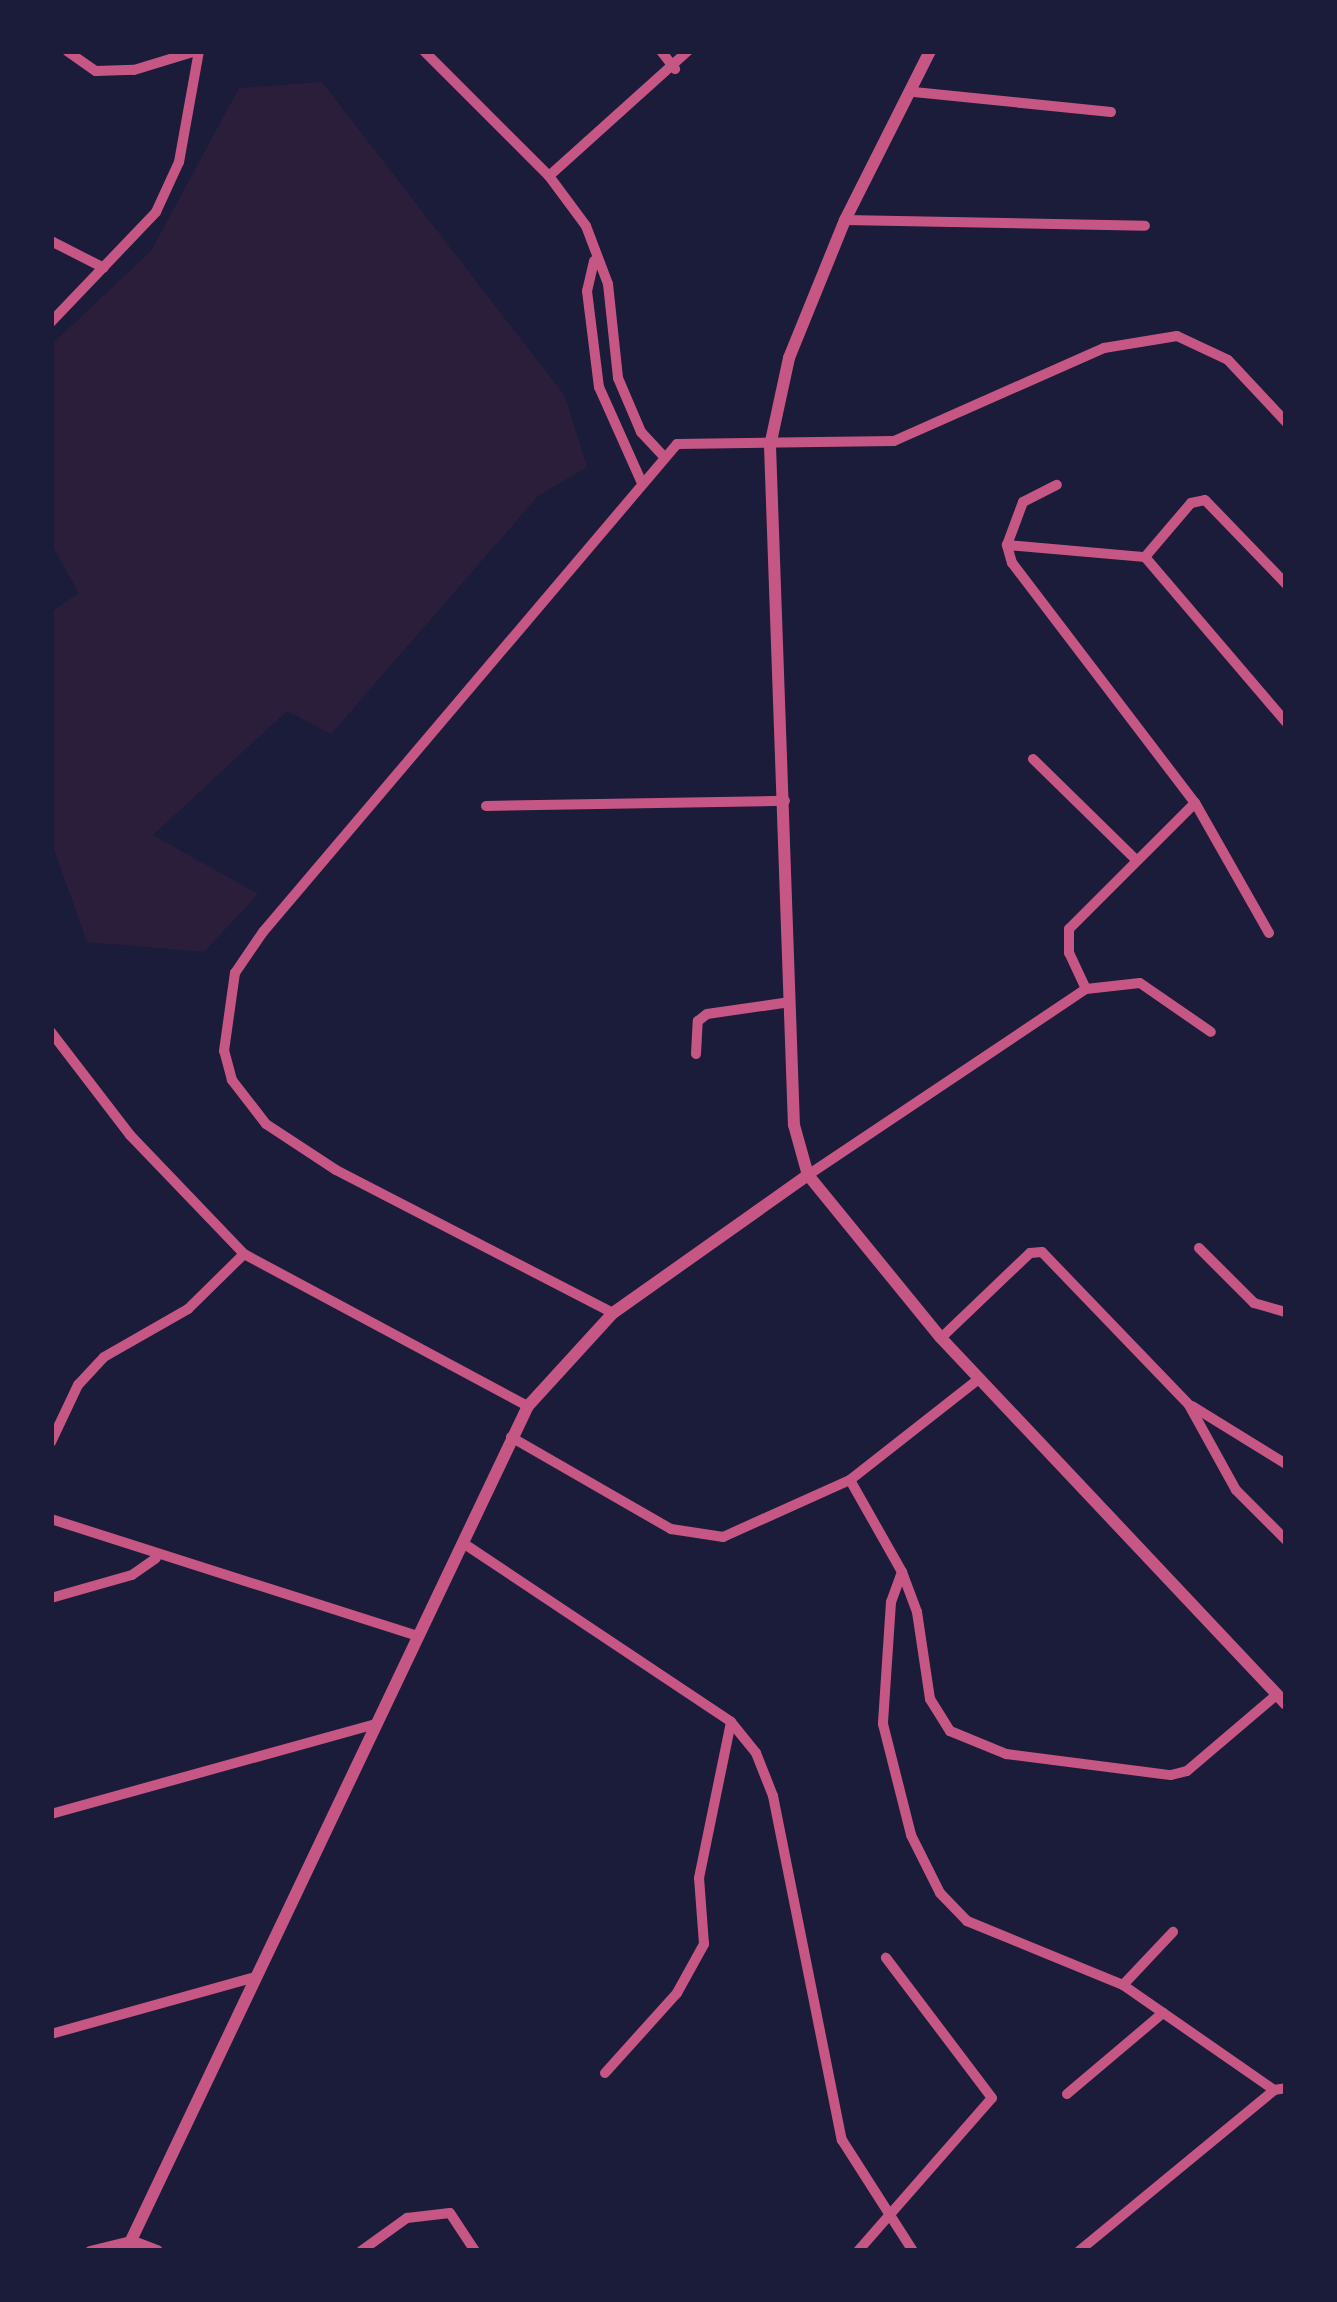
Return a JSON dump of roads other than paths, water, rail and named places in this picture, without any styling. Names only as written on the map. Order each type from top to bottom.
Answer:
[{"type":"street","points":[[51,322],[155,212],[179,162],[197,51],[134,70],[82,67],[68,51]]},
{"type":"street","points":[[424,51],[549,176],[586,226],[594,261],[608,284],[618,378],[641,433],[663,456]]},
{"type":"street","points":[[661,51],[675,68]]},
{"type":"street","points":[[549,176],[675,68],[688,51]]},
{"type":"street","points":[[850,1480],[902,1572],[939,1717],[950,1731],[1006,1754],[1171,1775],[1280,1701],[941,1338],[808,1175],[794,1125],[770,446],[789,358],[845,220],[914,92],[930,51]]},
{"type":"street","points":[[914,92],[1112,112]]},
{"type":"street","points":[[845,220],[1145,226]]},
{"type":"street","points":[[51,241],[104,268]]},
{"type":"street","points":[[594,261],[587,291],[599,387],[642,483]]},
{"type":"street","points":[[614,1313],[336,1170],[266,1124],[232,1080],[224,1051],[235,974],[663,456],[697,438],[770,446],[894,442],[1144,337],[1207,344],[1286,422]]},
{"type":"street","points":[[1008,549],[1023,502],[1057,485]]},
{"type":"street","points":[[1144,556],[1192,503],[1205,500],[1286,584]]},
{"type":"street","points":[[1008,549],[1144,556],[1286,722]]},
{"type":"street","points":[[1008,549],[1196,803],[1269,933]]},
{"type":"street","points":[[1033,759],[1135,859]]},
{"type":"street","points":[[486,806],[785,801]]},
{"type":"street","points":[[1086,989],[1069,953],[1069,929],[1196,803]]},
{"type":"street","points":[[128,2246],[251,1978],[527,1406],[614,1313],[808,1175],[1086,989],[1141,983],[1211,1032]]},
{"type":"street","points":[[695,1054],[698,1021],[707,1014],[790,1002]]},
{"type":"street","points":[[51,1032],[130,1136],[244,1254],[527,1406]]},
{"type":"street","points":[[1199,1248],[1254,1303],[1286,1312]]},
{"type":"street","points":[[941,1338],[1030,1253],[1042,1252],[1189,1405],[1286,1464]]},
{"type":"street","points":[[51,1442],[78,1385],[104,1357],[188,1309],[244,1254]]},
{"type":"street","points":[[511,1437],[692,1536],[723,1538],[850,1480],[980,1379]]},
{"type":"street","points":[[1189,1405],[1236,1490],[1286,1540]]},
{"type":"street","points":[[51,1519],[156,1558],[418,1636]]},
{"type":"street","points":[[463,1543],[731,1723],[756,1753],[772,1796],[842,2140],[913,2251]]},
{"type":"street","points":[[51,1598],[132,1575],[156,1558]]},
{"type":"street","points":[[902,1572],[891,1602],[883,1724],[911,1835],[940,1893],[967,1921],[1123,1985],[1280,2089],[1079,2251]]},
{"type":"street","points":[[605,2073],[677,1993],[704,1944],[699,1877],[731,1723]]},
{"type":"street","points":[[51,1814],[375,1724]]},
{"type":"street","points":[[1123,1985],[1173,1932]]},
{"type":"street","points":[[858,2251],[992,2098],[886,1958]]},
{"type":"street","points":[[51,2034],[251,1978]]},
{"type":"street","points":[[1067,2094],[1163,2013]]},
{"type":"street","points":[[362,2251],[407,2218],[450,2213],[475,2251]]},
{"type":"street","points":[[90,2251],[128,2246],[157,2251]]}]
